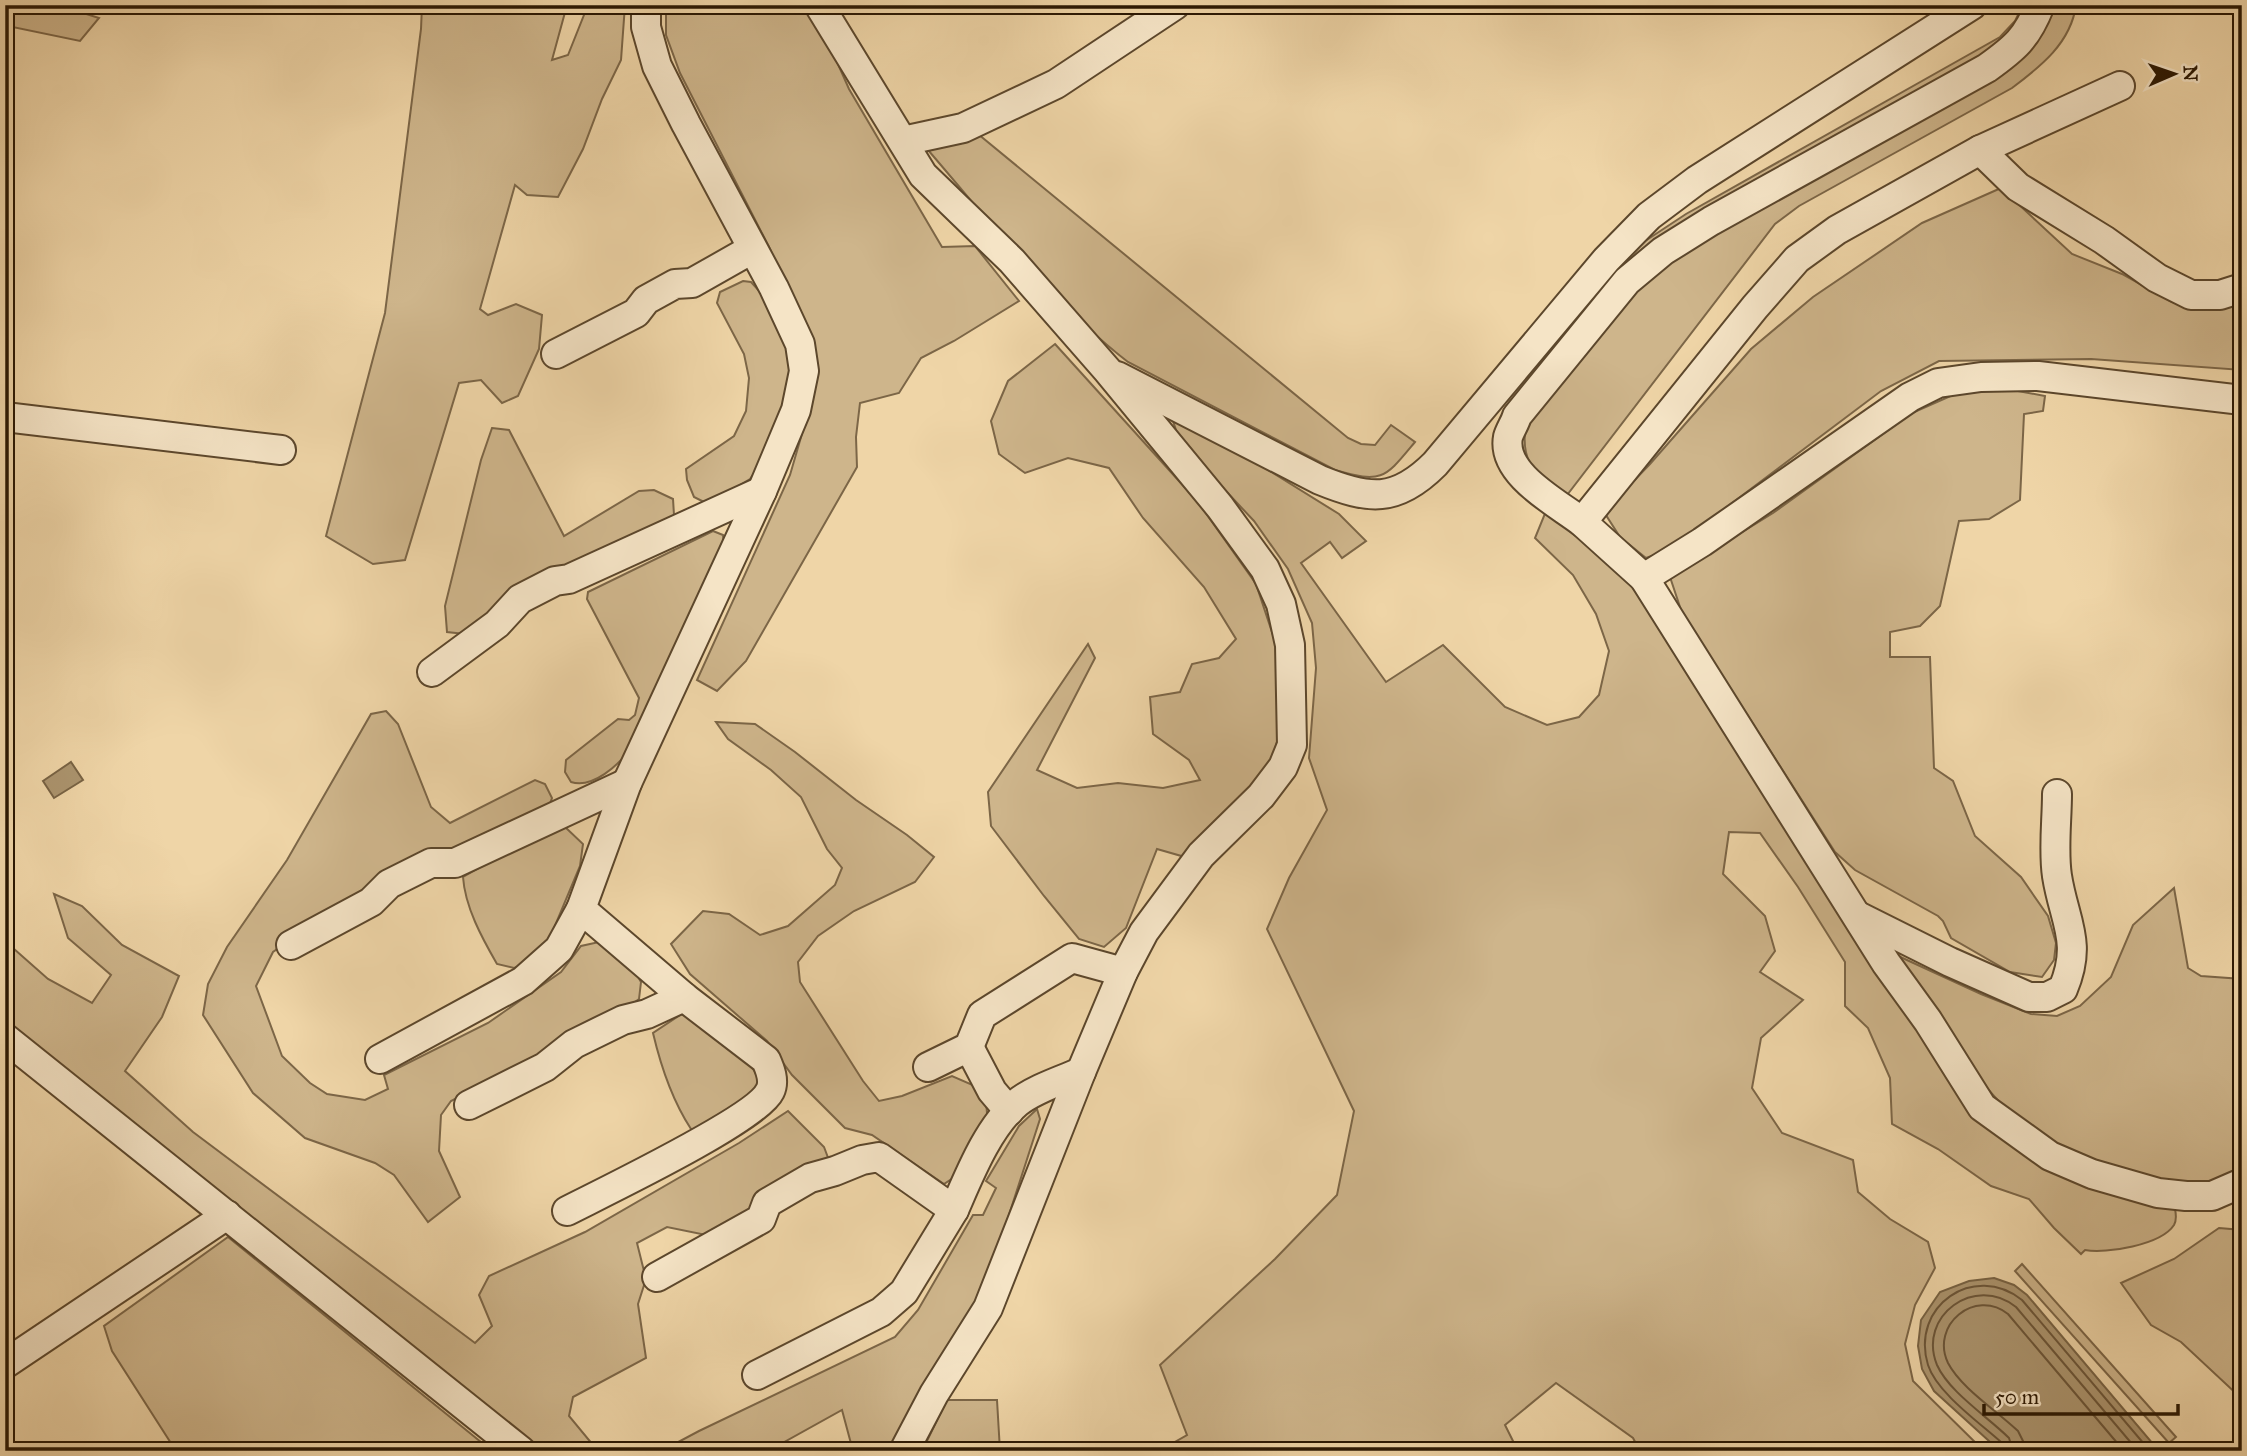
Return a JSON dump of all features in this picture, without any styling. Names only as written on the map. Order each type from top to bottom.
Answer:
[{"type":"street","points":[[380,1059],[523,981],[559,949],[581,909],[627,783],[762,491],[796,410],[804,372],[800,344],[774,288],[657,66],[646,27],[646,5]]},
{"type":"street","points":[[819,5],[923,175],[1012,261],[1108,371],[1220,507],[1265,569],[1281,604],[1288,635],[1293,699],[1292,745],[1283,767],[1261,796],[1201,855],[1143,932],[1081,1072],[988,1308],[934,1394],[904,1451]]},
{"type":"street","points":[[903,141],[964,128],[1056,84],[1175,5]]},
{"type":"street","points":[[1108,371],[1320,480],[1362,495],[1382,494],[1406,488],[1421,478],[1434,464],[1606,260],[1649,216],[1697,180],[1972,5]]},
{"type":"street","points":[[2040,5],[2031,29],[2009,53],[1711,221],[1663,251],[1627,282],[1517,416],[1508,437],[1509,458],[1518,473],[1582,522],[1644,578],[1886,963],[1928,1021],[1982,1107],[2050,1156],[2112,1180],[2177,1195],[2212,1196],[2242,1183]]},
{"type":"street","points":[[1582,522],[1762,298],[1797,259],[1837,230],[1980,150],[2120,86]]},
{"type":"street","points":[[1980,150],[2018,187],[2104,240],[2157,278],[2191,295],[2220,295],[2242,288]]},
{"type":"street","points":[[556,354],[636,313],[646,300],[675,284],[692,283],[752,249]]},
{"type":"street","points":[[1644,578],[1702,542],[1910,397],[1938,383],[1981,377],[2038,376],[2242,400]]},
{"type":"street","points":[[5,417],[281,450]]},
{"type":"street","points":[[432,672],[497,624],[520,598],[555,580],[569,579],[762,491]]},
{"type":"street","points":[[291,945],[372,902],[389,884],[430,863],[455,863],[627,783]]},
{"type":"street","points":[[1858,916],[1950,962],[2029,997],[2047,997],[2063,989],[2070,971],[2073,940],[2056,875],[2057,794]]},
{"type":"street","points":[[567,1211],[733,1123],[770,1091],[772,1075],[766,1060],[684,997],[581,909]]},
{"type":"street","points":[[928,1068],[969,1046],[982,1015],[1072,958],[1123,972]]},
{"type":"street","points":[[469,1105],[545,1067],[574,1044],[623,1020],[647,1014],[684,997]]},
{"type":"street","points":[[5,1038],[521,1451]]},
{"type":"street","points":[[969,1046],[992,1091],[1009,1111]]},
{"type":"street","points":[[758,1375],[881,1312],[904,1292],[954,1210],[1000,1120],[1019,1101],[1081,1072]]},
{"type":"street","points":[[657,1277],[761,1219],[767,1203],[810,1178],[862,1160],[878,1157],[954,1210]]},
{"type":"street","points":[[5,1364],[228,1216]]},
{"type":"shaded area","points":[[5,5],[58,5],[99,18],[80,41],[8,26],[5,28]]},
{"type":"shaded area","points":[[422,5],[567,5],[552,60],[568,55],[588,5],[625,5],[621,60],[602,99],[583,149],[558,197],[527,195],[515,185],[480,309],[488,315],[516,304],[542,315],[539,349],[518,396],[502,403],[481,380],[459,383],[405,560],[373,564],[326,536],[385,313]]},
{"type":"shaded area","points":[[666,5],[803,5],[830,46],[849,89],[942,247],[975,246],[1019,301],[921,358],[899,393],[860,403],[856,437],[857,467],[746,661],[717,691],[697,680],[790,475],[808,413],[814,346],[769,247],[680,73],[666,35]]},
{"type":"shaded area","points":[[2023,5],[2033,5],[2019,33],[1626,274],[1617,264],[1630,251],[1686,214],[2000,37],[2015,21]]},
{"type":"shaded area","points":[[2050,5],[2076,5],[2068,31],[2043,63],[2012,88],[1799,206],[1775,224],[1564,499],[1539,475],[1525,449],[1526,424],[1649,273],[1992,71]]},
{"type":"shaded area","points":[[978,134],[1348,438],[1361,444],[1375,445],[1391,425],[1415,442],[1397,464],[1382,475],[1364,477],[1335,470],[1128,362],[1100,339],[1048,288],[928,150]]},
{"type":"shaded area","points":[[2001,188],[2072,254],[2122,274],[2172,302],[2206,307],[2242,300],[2242,370],[2091,359],[1939,361],[1881,391],[1663,552],[1646,558],[1620,537],[1604,512],[1751,349],[1813,297],[1922,223]]},
{"type":"shaded area","points":[[743,281],[751,282],[762,294],[787,345],[793,372],[788,404],[766,457],[750,479],[708,504],[694,497],[686,469],[734,436],[746,411],[749,378],[744,354],[717,303],[720,292]]},
{"type":"shaded area","points":[[1055,344],[1198,502],[1256,584],[1279,653],[1284,716],[1270,767],[1185,857],[1157,849],[1126,928],[1104,947],[1079,939],[991,826],[988,792],[1088,644],[1095,658],[1037,770],[1077,788],[1118,783],[1163,788],[1200,780],[1189,760],[1153,734],[1150,697],[1180,692],[1192,664],[1219,658],[1236,639],[1204,587],[1143,518],[1109,468],[1068,458],[1025,473],[999,454],[991,421],[1008,381]]},
{"type":"shaded area","points":[[2007,389],[2045,396],[2043,411],[2024,414],[2020,500],[1989,519],[1959,521],[1940,606],[1920,626],[1890,632],[1890,657],[1930,657],[1934,768],[1953,781],[1975,836],[2021,877],[2048,916],[2056,943],[2054,960],[2042,977],[2010,972],[1951,938],[1938,916],[1855,870],[1835,852],[1682,613],[1670,577],[1773,513],[1912,413],[1955,394]]},
{"type":"shaded area","points":[[1172,418],[1212,435],[1339,514],[1366,541],[1342,558],[1330,542],[1301,563],[1386,682],[1443,645],[1505,707],[1547,725],[1579,717],[1599,695],[1609,651],[1596,614],[1573,575],[1535,538],[1546,511],[1629,578],[1943,1069],[1988,1124],[2175,1209],[2174,1225],[2158,1238],[2119,1249],[2085,1250],[2081,1254],[2029,1199],[1991,1186],[1938,1149],[1892,1124],[1890,1078],[1868,1028],[1845,1006],[1845,962],[1760,833],[1729,832],[1723,874],[1765,916],[1775,951],[1760,972],[1803,1000],[1761,1038],[1752,1088],[1782,1133],[1853,1160],[1858,1192],[1890,1219],[1928,1242],[1935,1268],[1915,1305],[1905,1344],[1913,1381],[1984,1451],[1640,1451],[1633,1438],[1556,1383],[1505,1425],[1518,1451],[1159,1451],[1187,1435],[1160,1365],[1275,1259],[1337,1195],[1354,1111],[1267,929],[1289,878],[1327,810],[1309,758],[1316,668],[1312,623],[1288,569],[1254,521],[1180,442]]},
{"type":"shaded area","points":[[492,428],[509,430],[564,536],[639,491],[654,490],[673,499],[674,515],[664,525],[465,634],[447,632],[445,606],[481,460]]},
{"type":"shaded area","points":[[713,531],[723,535],[724,547],[631,749],[596,779],[571,782],[565,772],[566,760],[618,719],[629,720],[635,715],[639,698],[587,599],[588,592]]},
{"type":"shaded area","points":[[386,711],[398,724],[431,807],[450,823],[535,780],[545,784],[552,798],[547,812],[381,877],[273,952],[256,986],[282,1056],[310,1083],[327,1094],[365,1100],[388,1089],[384,1075],[488,1023],[561,972],[581,946],[599,942],[632,966],[641,982],[639,999],[617,1015],[451,1101],[441,1115],[439,1151],[460,1197],[428,1222],[394,1175],[375,1163],[305,1138],[253,1093],[203,1015],[208,984],[227,947],[287,860],[371,714]]},
{"type":"shaded area","points":[[716,722],[755,724],[934,857],[915,882],[854,911],[818,936],[798,962],[800,982],[863,1081],[879,1101],[902,1096],[952,1076],[975,1086],[986,1101],[988,1125],[962,1172],[944,1184],[872,1135],[845,1128],[792,1075],[767,1041],[690,974],[671,944],[703,911],[729,914],[760,935],[788,926],[835,885],[842,868],[827,849],[801,797],[771,770],[728,739]]},
{"type":"shaded area","points":[[564,826],[583,844],[580,866],[552,933],[534,962],[514,968],[497,964],[471,911],[463,877],[544,831]]},
{"type":"shaded area","points":[[2174,888],[2188,968],[2201,976],[2242,979],[2242,1169],[2217,1182],[2163,1181],[2140,1176],[2070,1151],[2032,1131],[2012,1115],[1975,1073],[1896,955],[2031,1014],[2057,1016],[2080,1006],[2111,977],[2133,925]]},
{"type":"shaded area","points":[[54,894],[82,906],[122,945],[179,976],[162,1017],[125,1071],[193,1132],[475,1343],[492,1326],[479,1295],[489,1276],[585,1232],[739,1143],[788,1111],[824,1147],[830,1163],[706,1235],[667,1227],[637,1243],[646,1279],[638,1304],[646,1358],[573,1397],[569,1416],[598,1451],[538,1451],[5,1029],[5,941],[48,979],[92,1003],[111,975],[68,938]]},
{"type":"shaded area","points":[[689,1009],[745,1057],[759,1078],[756,1096],[704,1129],[691,1129],[678,1107],[653,1033]]},
{"type":"shaded area","points":[[1037,1109],[1040,1119],[986,1286],[893,1451],[853,1451],[842,1410],[768,1451],[665,1449],[895,1337],[918,1310],[973,1215],[983,1215],[996,1188],[986,1181],[1019,1126]]},
{"type":"shaded area","points":[[2219,1228],[2242,1230],[2242,1399],[2181,1342],[2151,1325],[2121,1283],[2174,1259]]},
{"type":"shaded area","points":[[228,1237],[492,1451],[176,1451],[112,1351],[104,1326]]},
{"type":"shaded area","points":[[2022,1264],[2176,1437],[2169,1443],[2015,1271]]},
{"type":"shaded area","points":[[947,1400],[997,1400],[1000,1451],[922,1451]]},
{"type":"water","points":[[71,762],[83,780],[54,798],[43,781]]},
{"type":"water","points":[[1994,1278],[2014,1285],[2027,1295],[2159,1451],[2000,1451],[1934,1391],[1922,1369],[1918,1346],[1921,1320],[1940,1292],[1969,1281]]}]
